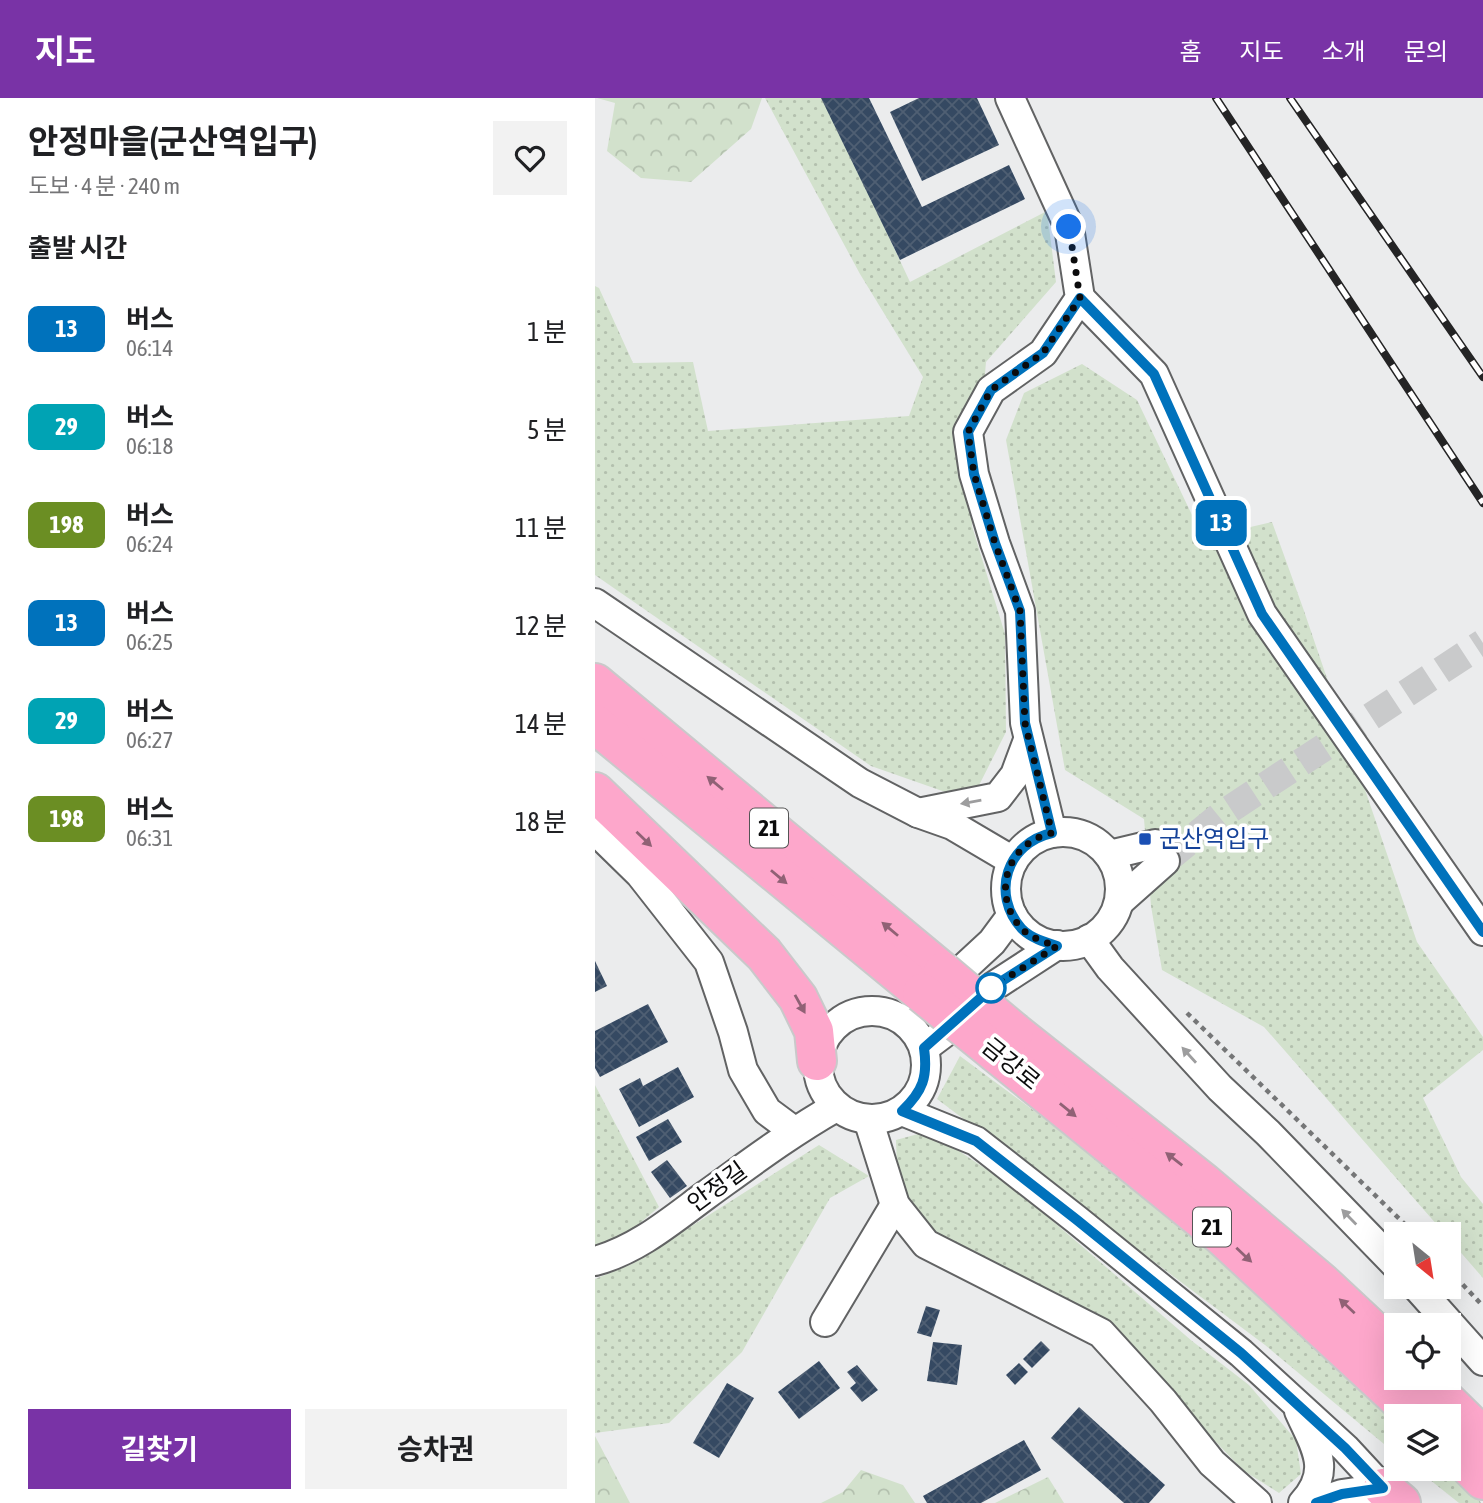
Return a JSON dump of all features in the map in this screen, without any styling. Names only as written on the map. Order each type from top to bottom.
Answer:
[{"type":"highway","name":"금강로","points":[[595,683],[922,995]]},
{"type":"highway","name":"금강로","points":[[595,723],[922,995],[1005,1042],[1214,1191],[1322,1283],[1384,1341]]},
{"type":"highway","points":[[595,792],[764,954],[798,999],[814,1031],[817,1061]]},
{"type":"highway","name":"금강로","points":[[1005,1042],[1222,1236],[1404,1404]]},
{"type":"highway","points":[[1435,1390],[1483,1437]]},
{"type":"highway","points":[[1461,1458],[1483,1480]]},
{"type":"street","points":[[1010,98],[1069,227],[1080,298],[1154,374],[1262,614],[1483,932]]},
{"type":"street","points":[[1052,833],[1025,723],[1020,611],[974,474],[968,432],[991,390],[1043,353],[1080,298]]},
{"type":"street","points":[[595,603],[860,783],[918,813],[952,825],[1013,861]]},
{"type":"street","points":[[918,813],[998,797],[1015,775],[1028,740]]},
{"type":"street","points":[[595,830],[641,874],[709,962],[743,1070],[767,1111],[794,1131]]},
{"type":"street","points":[[1109,855],[1160,852],[1120,901],[1107,925],[1089,939],[1076,944],[1057,946],[1039,941],[1023,930],[1012,915],[1006,897],[1005,877],[1025,846],[1041,836],[1060,831],[1079,833],[1109,855],[1118,871],[1120,901]]},
{"type":"street","points":[[922,995],[916,1032],[924,1048],[926,1066],[923,1083],[915,1099],[902,1111],[886,1118],[852,1116],[836,1107],[825,1094],[818,1078],[817,1061],[822,1042],[832,1027],[848,1015],[866,1010],[885,1012],[922,995],[944,988],[992,942],[1012,915]]},
{"type":"street","points":[[1089,939],[1110,968],[1220,1088],[1268,1133],[1384,1253]]},
{"type":"street","points":[[924,1048],[994,986],[1057,946]]},
{"type":"street","name":"안정길","points":[[595,1261],[614,1256],[659,1230],[794,1131],[836,1107]]},
{"type":"street","points":[[902,1111],[976,1141],[1220,1336],[1345,1448],[1393,1498]]},
{"type":"street","points":[[869,1119],[895,1205],[926,1244],[1101,1334],[1163,1401],[1212,1463],[1257,1503]]},
{"type":"street","points":[[825,1322],[895,1205]]},
{"type":"street","points":[[1428,1299],[1483,1361]]},
{"type":"street","points":[[1295,1402],[1315,1447],[1321,1470],[1315,1489],[1303,1503]]},
{"type":"street","points":[[1315,1503],[1342,1494],[1393,1498]]},
{"type":"path","points":[[1182,1011],[1191,1014],[1403,1222]]},
{"type":"path","points":[[1461,1283],[1483,1306]]},
{"type":"green space","points":[[597,98],[762,98],[751,129],[691,182],[641,178],[607,151],[615,103]]},
{"type":"green space","points":[[765,98],[824,98],[910,282],[1047,211],[1056,282],[986,362],[972,526],[1005,634],[1006,732],[971,801],[871,766],[595,575],[595,286],[599,288],[633,363],[693,362],[708,431],[909,416],[923,377],[860,274]]},
{"type":"green space","points":[[1082,364],[1137,400],[1203,538],[1272,522],[1417,942],[1483,1037],[1483,1050],[1423,1098],[1461,1177],[1483,1204],[1483,1278],[1461,1253],[1461,1222],[1435,1222],[1264,1027],[1162,970],[1151,906],[1144,819],[1065,770],[1006,440],[1024,393]]},
{"type":"green space","points":[[960,1056],[1169,1211],[1384,1409],[1384,1444],[1265,1345],[937,1099]]},
{"type":"green space","points":[[595,1085],[659,1207],[615,1244],[595,1249]]},
{"type":"green space","points":[[929,1131],[1013,1187],[1192,1341],[1249,1385],[1296,1440],[1301,1474],[1279,1493],[1244,1471],[1111,1334],[931,1238],[898,1192],[896,1140]]},
{"type":"green space","points":[[819,1145],[869,1176],[830,1198],[742,1352],[669,1423],[595,1433],[595,1279],[632,1264]]},
{"type":"green space","points":[[595,1436],[630,1503],[595,1503]]},
{"type":"green space","points":[[861,1470],[903,1485],[915,1503],[821,1503],[843,1492]]},
{"type":"green space","points":[[1048,1477],[1064,1503],[995,1503]]},
{"type":"green space","points":[[1461,1479],[1481,1503],[1459,1503],[1431,1481]]},
{"type":"building","points":[[821,98],[869,98],[922,207],[1009,165],[1025,199],[900,260]]},
{"type":"building","points":[[919,98],[977,98],[999,145],[922,181],[890,112]]},
{"type":"building","points":[[595,961],[607,986],[595,992]]},
{"type":"building","points":[[648,1004],[668,1042],[600,1077],[595,1068],[595,1031]]},
{"type":"building","points":[[678,1067],[694,1097],[639,1127],[619,1089],[640,1078],[643,1086]]},
{"type":"building","points":[[668,1119],[682,1142],[649,1161],[636,1137]]},
{"type":"building","points":[[667,1160],[687,1186],[670,1198],[651,1172]]},
{"type":"building","points":[[926,1306],[940,1310],[931,1337],[917,1333]]},
{"type":"building","points":[[1041,1341],[1050,1350],[1032,1368],[1023,1359]]},
{"type":"building","points":[[933,1342],[962,1345],[957,1385],[927,1381]]},
{"type":"building","points":[[819,1361],[840,1388],[799,1419],[778,1392]]},
{"type":"building","points":[[1019,1363],[1028,1372],[1015,1385],[1006,1375]]},
{"type":"building","points":[[857,1365],[878,1390],[862,1402],[850,1388],[856,1383],[847,1372]]},
{"type":"building","points":[[727,1383],[754,1398],[719,1458],[693,1443]]},
{"type":"building","points":[[1079,1407],[1165,1485],[1149,1503],[1124,1503],[1051,1438]]},
{"type":"building","points":[[1024,1440],[1041,1470],[981,1503],[927,1503],[923,1496]]},
{"type":"tunnel","points":[[1165,861],[1221,815],[1483,643]]},
{"type":"railway","points":[[1216,98],[1483,503]]},
{"type":"railway","points":[[1290,98],[1483,377]]},
{"type":"bus line","name":"13","points":[[1316,1503],[1342,1494],[1383,1488],[1345,1448],[1241,1353],[1077,1220],[976,1141],[902,1111],[915,1099],[923,1083],[926,1066],[924,1048],[994,986],[1057,946],[1039,941],[1023,930],[1012,915],[1006,897],[1005,877],[1013,861],[1025,846],[1052,833],[1025,723],[1020,611],[974,474],[968,432],[991,390],[1043,353],[1080,298],[1154,374],[1262,614],[1483,932]]},
{"type":"place","name":"군산역입구","points":[[1145,839]]},
{"type":"route","points":[[991,988],[1057,946],[1039,941],[1023,930],[1012,915],[1006,897],[1005,877],[1013,861],[1025,846],[1052,833],[1025,723],[1020,611],[974,474],[968,432],[991,390],[1043,353],[1080,298],[1069,227]]}]
